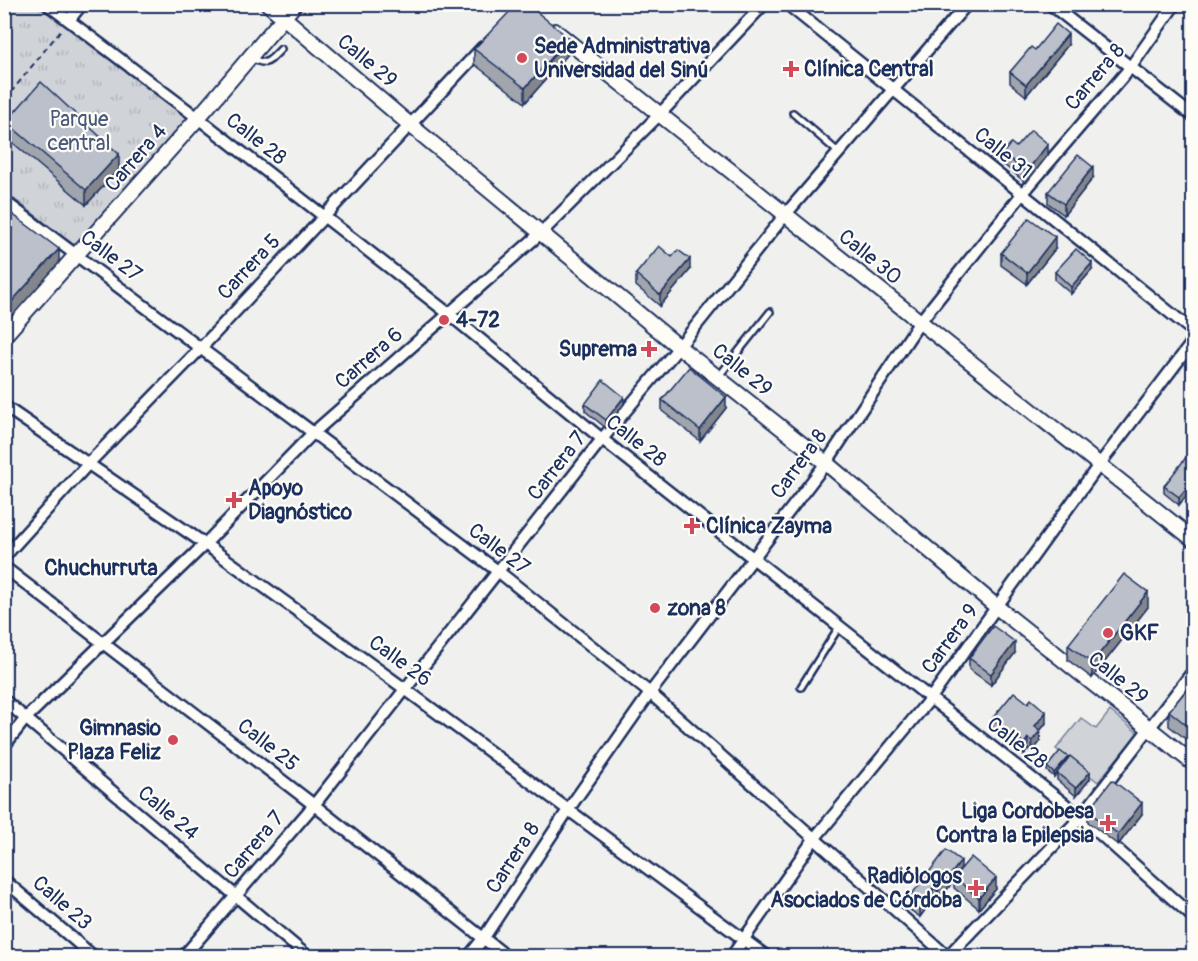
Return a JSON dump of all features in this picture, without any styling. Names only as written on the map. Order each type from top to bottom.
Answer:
[{"type":"street","name":"Calle 28","points":[[47,4],[324,216],[602,440],[1081,817],[1194,918]]},
{"type":"street","points":[[69,20],[82,4]]},
{"type":"street","name":"Calle 29","points":[[268,4],[409,124],[826,464],[998,608],[1194,764]]},
{"type":"street","name":"Carrera 4","points":[[4,336],[198,118],[295,4]]},
{"type":"street","name":"Carrera 6","points":[[4,746],[26,718],[205,544],[312,434],[542,232],[659,115],[764,4]]},
{"type":"street","name":"Calle 31","points":[[787,4],[1194,332]]},
{"type":"street","name":"Carrera 7","points":[[184,957],[314,805],[602,440],[680,347],[784,215],[967,4]]},
{"type":"street","points":[[1050,4],[1194,117]]},
{"type":"street","name":"Carrera 8","points":[[469,957],[650,693],[826,464],[919,322],[1022,194],[1130,68],[1175,4]]},
{"type":"street","name":"Calle 30","points":[[541,20],[1194,540]]},
{"type":"street","name":"Carrera 5","points":[[4,557],[89,463],[201,348],[490,39]]},
{"type":"street","name":"Calle 27","points":[[4,201],[499,572],[650,693],[947,957]]},
{"type":"street","name":"Carrera 9","points":[[732,957],[814,839],[930,699],[998,608],[1099,465],[1194,340]]},
{"type":"street","name":"Calle 26","points":[[4,406],[205,544],[746,940],[766,957]]},
{"type":"street","name":"Calle 25","points":[[4,567],[314,805],[506,957]]},
{"type":"street","points":[[947,957],[1081,817],[1194,670]]},
{"type":"street","name":"Calle 24","points":[[4,700],[307,957]]},
{"type":"street","name":"Calle 23","points":[[4,880],[93,957]]},
{"type":"lane","points":[[249,57],[261,64],[266,63],[281,49]]},
{"type":"lane","points":[[793,113],[838,152]]},
{"type":"lane","points":[[718,377],[770,312]]},
{"type":"lane","points":[[801,687],[839,627]]},
{"type":"path","points":[[4,101],[69,20]]},
{"type":"green space","name":"Parque central","points":[[4,5],[43,5],[191,118],[78,248],[5,192]]},
{"type":"green space","points":[[1110,711],[1138,733],[1098,782],[1056,749],[1081,718],[1096,729]]},
{"type":"building","name":"Sede Administrativa Universidad del Sinú","points":[[517,4],[527,4],[569,38],[525,88],[474,49]]},
{"type":"building","points":[[1056,24],[1068,34],[1026,85],[1010,72],[1031,47],[1035,50]]},
{"type":"building","points":[[41,82],[119,154],[86,190],[6,122]]},
{"type":"building","points":[[1031,130],[1048,144],[1026,172],[1003,153],[1011,143],[1016,147]]},
{"type":"building","points":[[1078,155],[1093,167],[1064,204],[1048,192]]},
{"type":"building","points":[[4,208],[59,249],[4,310]]},
{"type":"building","points":[[1029,218],[1055,237],[1027,273],[1001,253]]},
{"type":"building","points":[[659,246],[672,257],[678,250],[690,259],[660,295],[636,274]]},
{"type":"building","points":[[1076,249],[1092,263],[1071,287],[1055,272]]},
{"type":"building","points":[[689,367],[726,397],[700,430],[662,400]]},
{"type":"building","points":[[603,380],[624,397],[606,420],[585,404]]},
{"type":"building","points":[[1190,452],[1194,455],[1194,479],[1179,497],[1164,486]]},
{"type":"building","points":[[1124,574],[1148,592],[1092,663],[1068,645]]},
{"type":"building","points":[[993,626],[1015,642],[991,674],[969,658]]},
{"type":"building","points":[[1194,681],[1194,731],[1169,711]]},
{"type":"building","points":[[1014,692],[1028,703],[1031,699],[1046,712],[1035,726],[1040,731],[1032,741],[1028,738],[1024,744],[992,719]]},
{"type":"building","points":[[1060,751],[1068,757],[1054,773],[1047,767]]},
{"type":"building","points":[[1070,756],[1090,772],[1076,788],[1057,773]]},
{"type":"building","points":[[1112,780],[1142,803],[1118,834],[1088,811]]},
{"type":"building","points":[[946,850],[961,861],[938,891],[933,888],[920,905],[909,898]]},
{"type":"building","points":[[971,857],[996,878],[979,898],[954,877]]},
{"type":"place","name":"Sede Administrativa Universidad del Sinú","points":[[522,58]]},
{"type":"place","name":"Clínica Central","points":[[791,69]]},
{"type":"place","name":"4-72","points":[[444,320]]},
{"type":"place","name":"Suprema","points":[[649,349]]},
{"type":"place","name":"Apoyo Diagnóstico","points":[[234,500]]},
{"type":"place","name":"Clínica Zayma","points":[[692,526]]},
{"type":"place","name":"zona 8","points":[[655,608]]},
{"type":"place","name":"GKF","points":[[1108,633]]},
{"type":"place","name":"Gimnasio Plaza Feliz","points":[[173,740]]},
{"type":"place","name":"Liga Cordobesa Contra la Epilepsia","points":[[1108,823]]},
{"type":"place","name":"Radiólogos Asociados de Córdoba","points":[[976,888]]},
{"type":"district","name":"Chuchurruta","points":[[101,568]]}]
